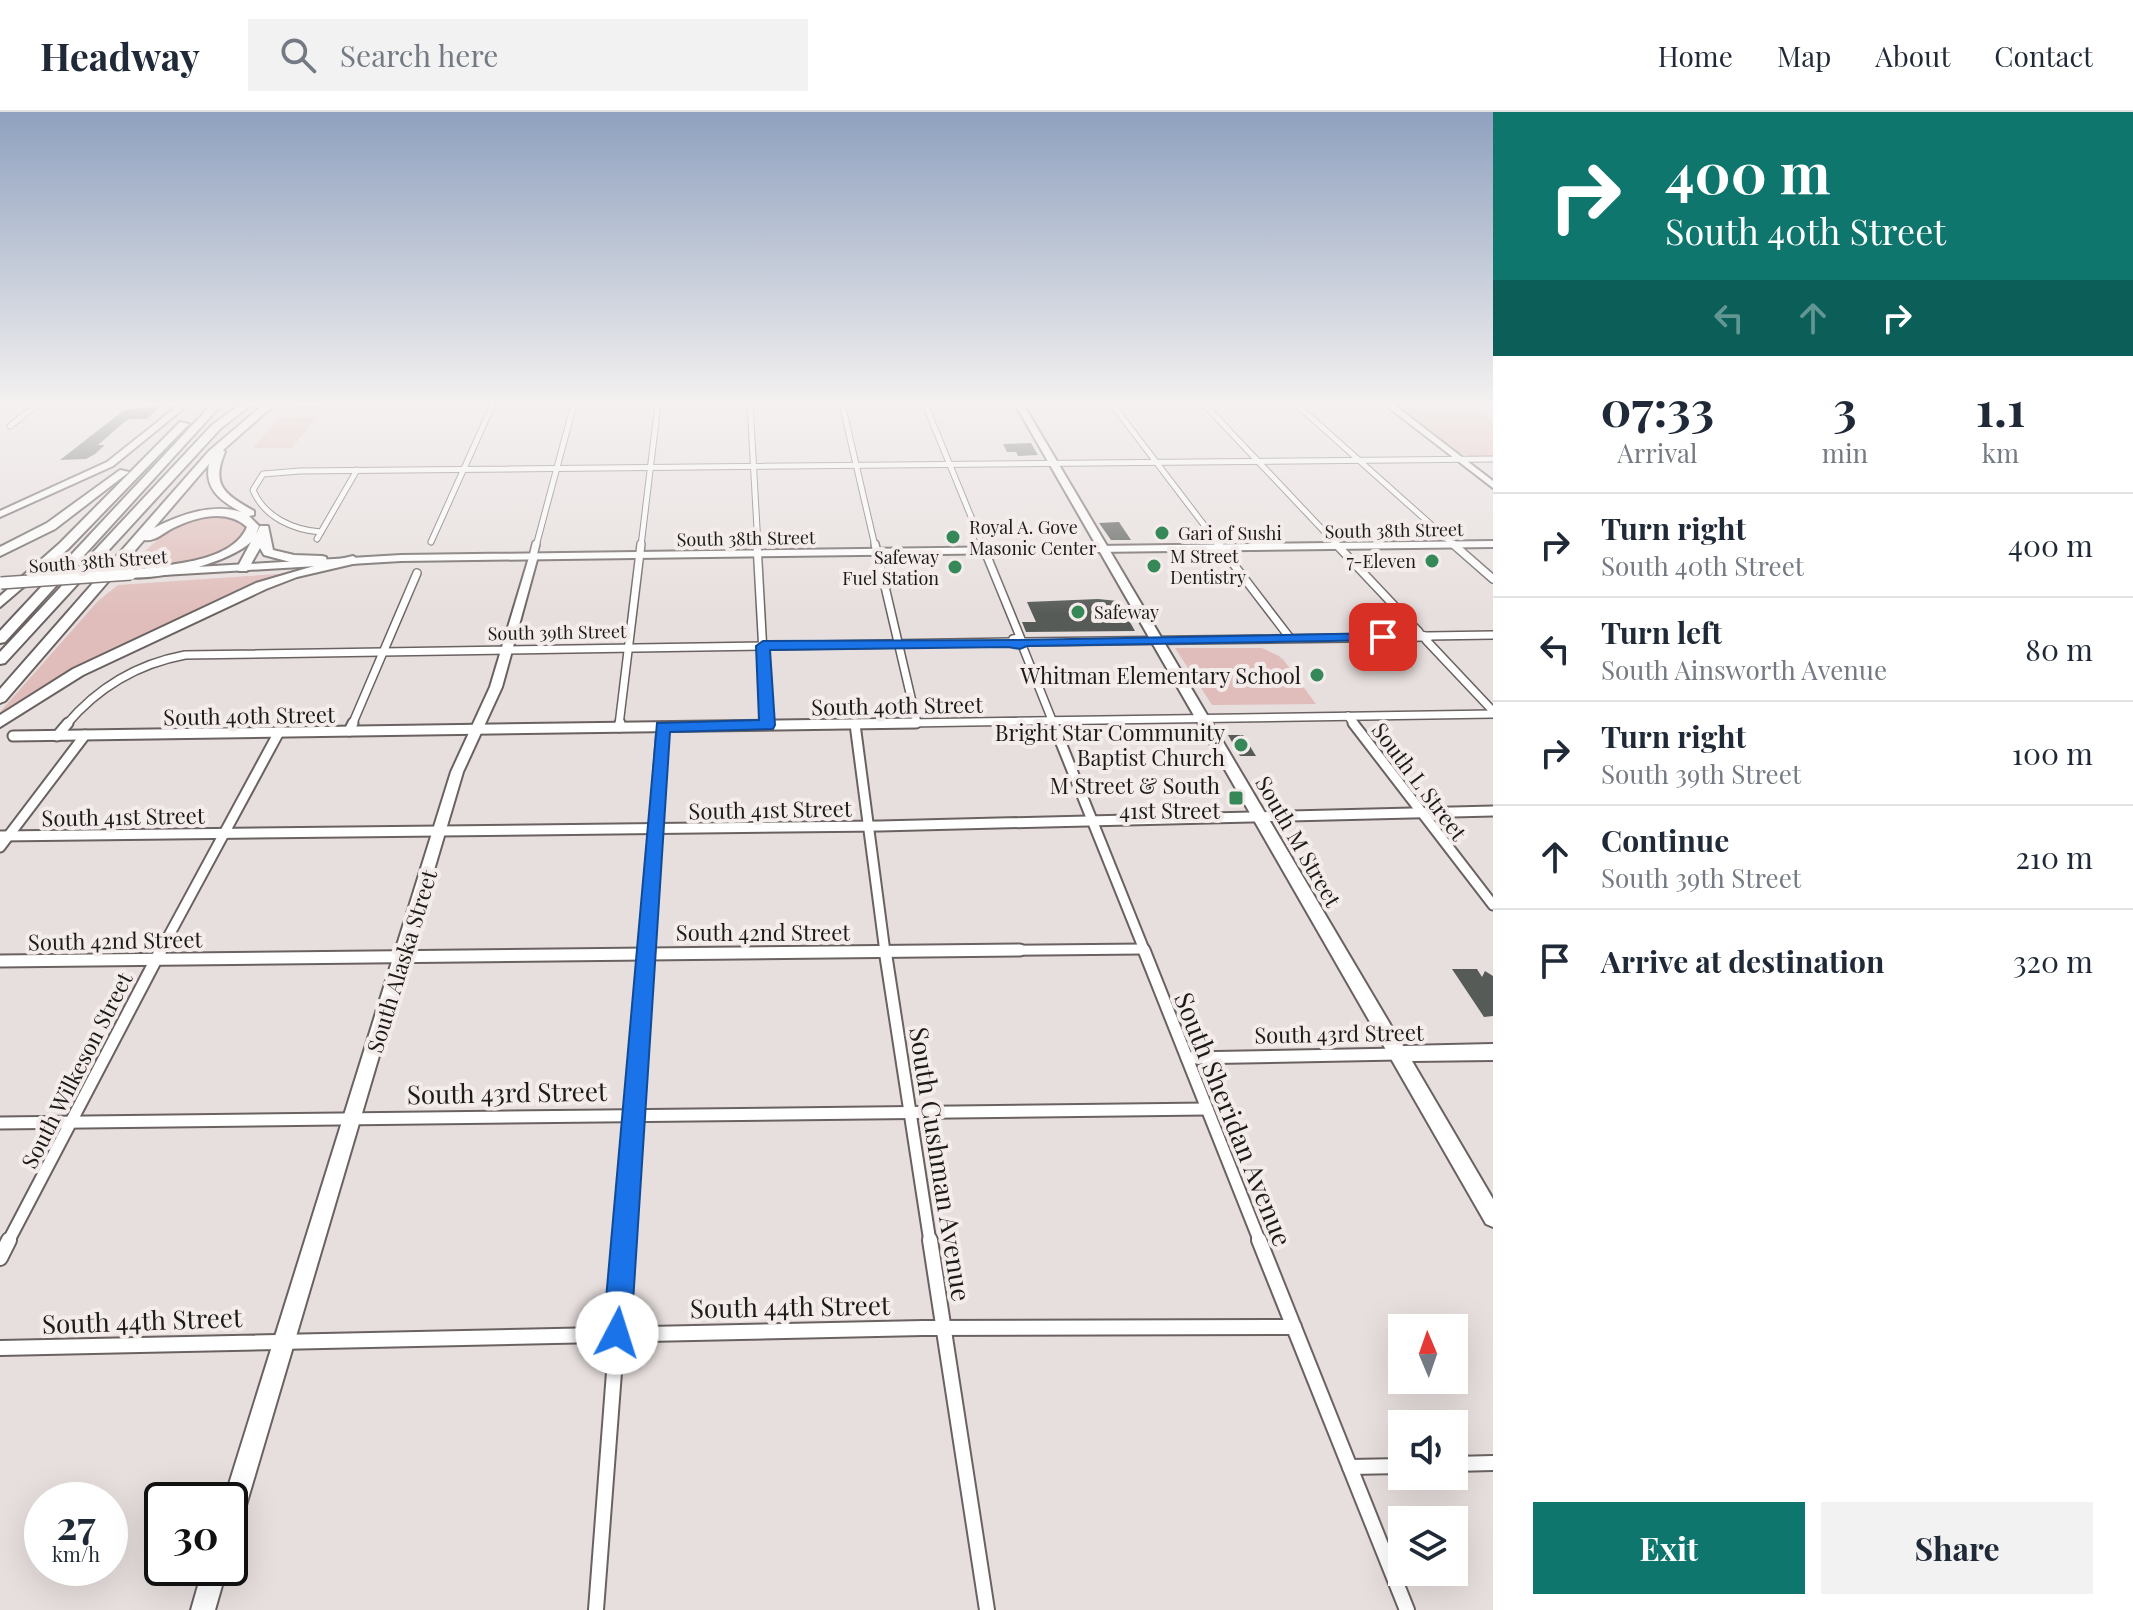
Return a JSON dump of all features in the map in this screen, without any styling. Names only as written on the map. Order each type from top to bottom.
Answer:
[{"type":"highway","points":[[0,552],[36,535],[74,511],[122,474]]},
{"type":"highway","points":[[0,603],[64,546],[130,474]]},
{"type":"highway","points":[[0,639],[153,474]]},
{"type":"highway","points":[[0,660],[173,474]]},
{"type":"highway","points":[[0,698],[196,474]]},
{"type":"highway","points":[[212,474],[213,484],[225,497],[259,519],[264,529],[264,545],[274,555],[294,559],[353,560]]},
{"type":"highway","points":[[51,638],[162,528],[187,518],[216,513],[245,518],[253,526],[246,542],[223,555],[131,574]]},
{"type":"highway","points":[[243,568],[264,529]]},
{"type":"highway","points":[[0,722],[78,672],[261,586],[293,574],[353,560]]},
{"type":"street","points":[[0,514],[88,474]]},
{"type":"street","points":[[265,474],[254,488],[254,497],[293,528],[321,532]]},
{"type":"street","points":[[317,539],[355,474]]},
{"type":"street","points":[[431,542],[461,474]]},
{"type":"street","name":"South Alaska Street","points":[[241,1482],[461,759],[494,693],[555,474]]},
{"type":"street","points":[[619,727],[649,474]]},
{"type":"street","points":[[753,474],[767,725]]},
{"type":"street","points":[[859,474],[917,723]]},
{"type":"street","name":"South Sheridan Avenue","points":[[953,474],[1407,1610]]},
{"type":"street","name":"South M Street","points":[[1060,474],[1493,1217]]},
{"type":"street","points":[[1164,474],[1290,638]]},
{"type":"street","points":[[1270,474],[1417,634]]},
{"type":"street","points":[[1375,474],[1493,579]]},
{"type":"street","name":"South 38th Street","points":[[0,583],[353,560],[1493,544]]},
{"type":"street","points":[[349,731],[417,573]]},
{"type":"street","name":"South 39th Street","points":[[57,736],[85,702],[108,684],[176,656],[1417,634],[1427,638]]},
{"type":"street","points":[[1427,638],[1493,635]]},
{"type":"street","points":[[1427,638],[1493,712]]},
{"type":"street","name":"South 40th Street","points":[[13,736],[1493,712]]},
{"type":"street","name":"South L Street","points":[[1348,716],[1493,905]]},
{"type":"street","name":"South Cushman Avenue","points":[[855,724],[885,951],[987,1610]]},
{"type":"street","points":[[596,1610],[662,727]]},
{"type":"street","name":"South Wilkeson Street","points":[[0,1258],[279,732]]},
{"type":"street","points":[[0,847],[4,836],[85,735]]},
{"type":"street","name":"South 41st Street","points":[[4,836],[869,826],[1092,822],[1143,817],[1493,811]]},
{"type":"street","name":"South 42nd Street","points":[[0,961],[1143,949]]},
{"type":"street","name":"South 43rd Street","points":[[1187,1058],[1493,1052]]},
{"type":"street","name":"South 43rd Street","points":[[0,1123],[1207,1109]]},
{"type":"street","name":"South 44th Street","points":[[0,1348],[617,1333],[1294,1327]]},
{"type":"street","points":[[1468,1464],[1493,1463]]},
{"type":"street","points":[[1350,1467],[1388,1466]]},
{"type":"street","points":[[203,1610],[210,1586]]},
{"type":"shaded area","points":[[218,516],[244,523],[246,533],[224,552],[179,562],[134,563],[171,530]]},
{"type":"shaded area","points":[[292,573],[71,670],[0,717],[0,712],[98,601],[118,585]]},
{"type":"shaded area","points":[[1175,648],[1262,648],[1282,658],[1316,704],[1212,705]]},
{"type":"building","points":[[1119,522],[1131,540],[1111,540],[1099,523]]},
{"type":"building","name":"Safeway","points":[[1118,601],[1135,631],[1026,632],[1022,622],[1036,622],[1027,602]]},
{"type":"building","name":"Bright Star Community Baptist Church","points":[[1228,735],[1243,735],[1256,756],[1240,756]]},
{"type":"building","points":[[1452,969],[1477,969],[1482,977],[1485,971],[1493,976],[1493,1016],[1484,1017]]},
{"type":"place","name":"Gari of Sushi","points":[[1162,533]]},
{"type":"place","name":"Royal A. Gove Masonic Center","points":[[953,537]]},
{"type":"place","name":"7-Eleven","points":[[1432,561]]},
{"type":"place","name":"M Street Dentistry","points":[[1154,566]]},
{"type":"place","name":"Safeway Fuel Station","points":[[955,567]]},
{"type":"place","name":"Safeway","points":[[1078,612]]},
{"type":"place","name":"Whitman Elementary School","points":[[1317,675]]},
{"type":"place","name":"Bright Star Community Baptist Church","points":[[1241,745]]},
{"type":"place","name":"M Street & South 41st Street","points":[[1236,798]]},
{"type":"route","points":[[617,1333],[662,727],[767,725],[763,646],[1008,642],[1020,645],[1024,642],[1383,637]]}]
